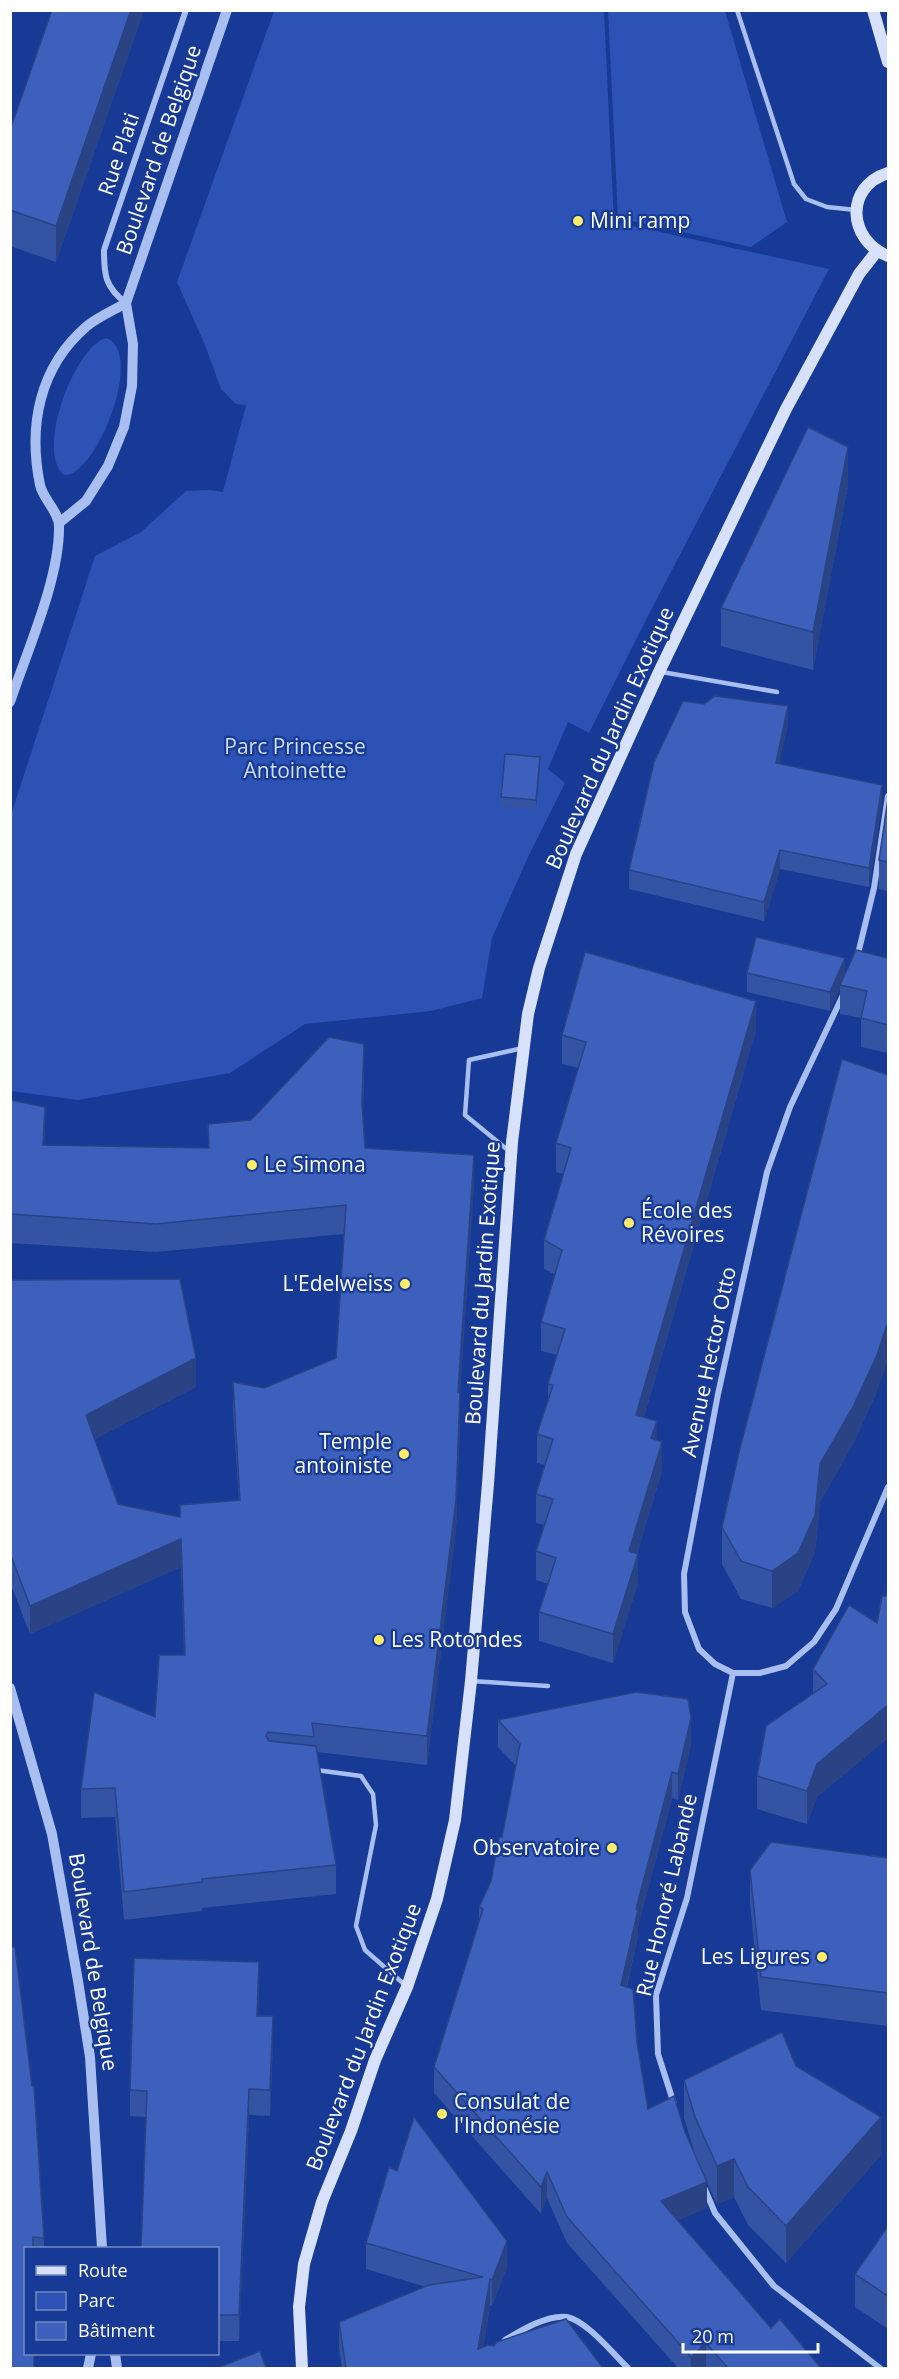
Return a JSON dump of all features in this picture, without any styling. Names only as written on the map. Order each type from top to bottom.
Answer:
[{"type":"main road","points":[[873,10],[888,62]]},
{"type":"main road","points":[[883,254],[867,243],[860,233],[856,210],[860,196],[868,184],[888,173]]},
{"type":"main road","name":"Boulevard du Jardin Exotique","points":[[302,2368],[300,2307],[304,2264],[322,2202],[351,2131],[375,2060],[407,1987],[437,1899],[455,1820],[471,1681],[489,1472],[511,1153],[523,1048],[538,968],[576,854],[659,672],[786,409],[859,274],[883,254]]},
{"type":"street","name":"Rue Plati","points":[[126,303],[112,292],[104,273],[104,250],[186,10]]},
{"type":"street","name":"Boulevard de Belgique","points":[[59,523],[86,501],[108,466],[124,427],[132,386],[133,355],[126,303],[227,10]]},
{"type":"street","points":[[10,702],[50,585],[57,557],[59,523],[41,488],[34,449],[36,417],[43,390],[57,360],[87,326],[126,303]]},
{"type":"street","points":[[855,968],[874,888],[888,796]]},
{"type":"street","name":"Avenue Hector Otto","points":[[733,1672],[715,1664],[699,1649],[685,1612],[684,1574],[718,1394],[767,1172],[790,1107],[845,990]]},
{"type":"street","points":[[733,1672],[760,1673],[786,1666],[814,1642],[836,1609],[888,1487]]},
{"type":"street","name":"Rue Honoré Labande","points":[[675,2108],[658,2054],[656,1995],[687,1898],[733,1672]]},
{"type":"street","name":"Boulevard de Belgique","points":[[10,1688],[52,1834],[78,1981],[90,2057],[102,2247]]},
{"type":"street","points":[[703,2184],[715,2213],[774,2286],[880,2368]]},
{"type":"street","points":[[501,2347],[506,2340],[536,2322],[566,2317],[595,2333],[628,2368]]},
{"type":"lane","points":[[736,10],[794,184],[807,199],[827,207],[856,210]]},
{"type":"lane","points":[[659,672],[777,692]]},
{"type":"lane","points":[[511,1153],[465,1115],[469,1060],[523,1048]]},
{"type":"lane","points":[[471,1681],[548,1686]]},
{"type":"lane","points":[[307,1769],[361,1776],[373,1794],[376,1825],[356,1926],[365,1950],[407,1987]]},
{"type":"green space","name":"Parc Princesse Antoinette","points":[[274,11],[604,11],[614,222],[829,269],[589,733],[568,722],[548,769],[565,783],[529,855],[492,938],[482,998],[431,1011],[305,1024],[230,1073],[78,1100],[11,1091],[11,815],[95,556],[141,532],[186,491],[223,492],[246,405],[236,404],[221,389],[205,345],[177,282]]},
{"type":"green space","points":[[608,11],[725,11],[787,222],[751,247],[618,218]]},
{"type":"green space","points":[[106,338],[117,348],[121,366],[119,388],[112,412],[90,456],[77,470],[64,475],[56,463],[54,445],[62,401],[82,360],[94,346]]},
{"type":"building","points":[[52,10],[131,10],[56,226],[10,210],[10,130]]},
{"type":"building","points":[[808,427],[848,447],[813,632],[721,608]]},
{"type":"building","points":[[715,696],[788,706],[776,763],[882,785],[869,868],[780,850],[764,902],[629,870],[654,762],[683,701],[704,704]]},
{"type":"building","points":[[505,754],[540,757],[536,800],[501,797]]},
{"type":"building","points":[[888,799],[888,862],[879,860]]},
{"type":"building","points":[[756,937],[845,958],[830,992],[747,973]]},
{"type":"building","points":[[888,948],[888,1025],[861,1018],[867,991],[840,985],[856,950],[887,958]]},
{"type":"building","name":"École des Révoires","points":[[585,952],[756,1001],[636,1415],[657,1421],[651,1438],[662,1442],[629,1551],[638,1554],[613,1634],[539,1612],[556,1558],[536,1551],[553,1499],[536,1494],[553,1439],[537,1434],[553,1385],[548,1384],[565,1329],[541,1322],[562,1250],[544,1240],[571,1148],[556,1143],[586,1042],[562,1035]]},
{"type":"building","points":[[329,1037],[364,1044],[362,1103],[365,1148],[474,1155],[458,1392],[460,1392],[456,1500],[427,1736],[312,1723],[314,1737],[268,1732],[266,1736],[269,1741],[316,1746],[336,1865],[202,1879],[202,1882],[124,1892],[115,1788],[81,1789],[94,1692],[155,1717],[159,1655],[185,1655],[181,1539],[30,1606],[10,1553],[10,1280],[180,1279],[196,1358],[86,1415],[118,1504],[180,1517],[180,1505],[240,1500],[233,1382],[264,1388],[336,1358],[346,1205],[156,1224],[10,1214],[10,1100],[45,1107],[43,1145],[209,1148],[208,1124],[251,1120]]},
{"type":"building","points":[[842,1059],[888,1075],[888,1322],[877,1355],[853,1407],[820,1464],[815,1515],[798,1553],[772,1571],[741,1561],[722,1527],[740,1448]]},
{"type":"building","points":[[888,1583],[888,1705],[817,1764],[807,1791],[757,1776],[766,1726],[827,1684],[813,1669],[849,1605],[877,1623],[882,1596],[886,1596]]},
{"type":"building","points":[[636,1692],[688,1699],[691,1718],[678,1774],[672,1772],[636,1909],[638,1910],[621,1985],[633,1989],[637,2042],[648,2109],[674,2096],[685,2132],[707,2182],[661,2201],[771,2328],[780,2319],[821,2368],[728,2368],[706,2343],[691,2357],[567,2217],[547,2172],[541,2187],[434,2067],[483,1909],[479,1907],[491,1881],[520,1744],[498,1720]]},
{"type":"building","name":"Les Ligures","points":[[771,1842],[888,1858],[888,1993],[761,1977],[750,1870]]},
{"type":"building","points":[[10,1947],[15,1947],[32,2086],[34,2086],[44,2238],[33,2237],[33,2247],[24,2247],[24,2355],[34,2355],[34,2368],[10,2368]]},
{"type":"building","points":[[134,1958],[259,1962],[257,2016],[273,2016],[270,2090],[249,2089],[239,2315],[219,2315],[219,2247],[141,2247],[147,2091],[130,2090]]},
{"type":"building","points":[[782,2032],[796,2066],[881,2117],[786,2226],[748,2187],[734,2159],[717,2166],[695,2117],[684,2080]]},
{"type":"building","points":[[414,2117],[507,2241],[492,2280],[490,2279],[478,2349],[488,2345],[494,2346],[497,2342],[566,2319],[603,2368],[346,2368],[339,2322],[429,2285],[483,2277],[366,2243],[389,2167],[397,2171]]},
{"type":"building","points":[[888,2226],[888,2296],[855,2274]]},
{"type":"building","points":[[260,2351],[266,2368],[217,2368]]},
{"type":"place","name":"Mini ramp","points":[[578,221]]},
{"type":"place","name":"Le Simona","points":[[252,1165]]},
{"type":"place","name":"École des Révoires","points":[[629,1223]]},
{"type":"place","name":"L'Edelweiss","points":[[405,1284]]},
{"type":"place","name":"Temple antoiniste","points":[[404,1454]]},
{"type":"place","name":"Les Rotondes","points":[[379,1640]]},
{"type":"place","name":"Observatoire","points":[[612,1848]]},
{"type":"place","name":"Les Ligures","points":[[822,1957]]},
{"type":"place","name":"Consulat de l'Indonésie","points":[[442,2114]]}]
